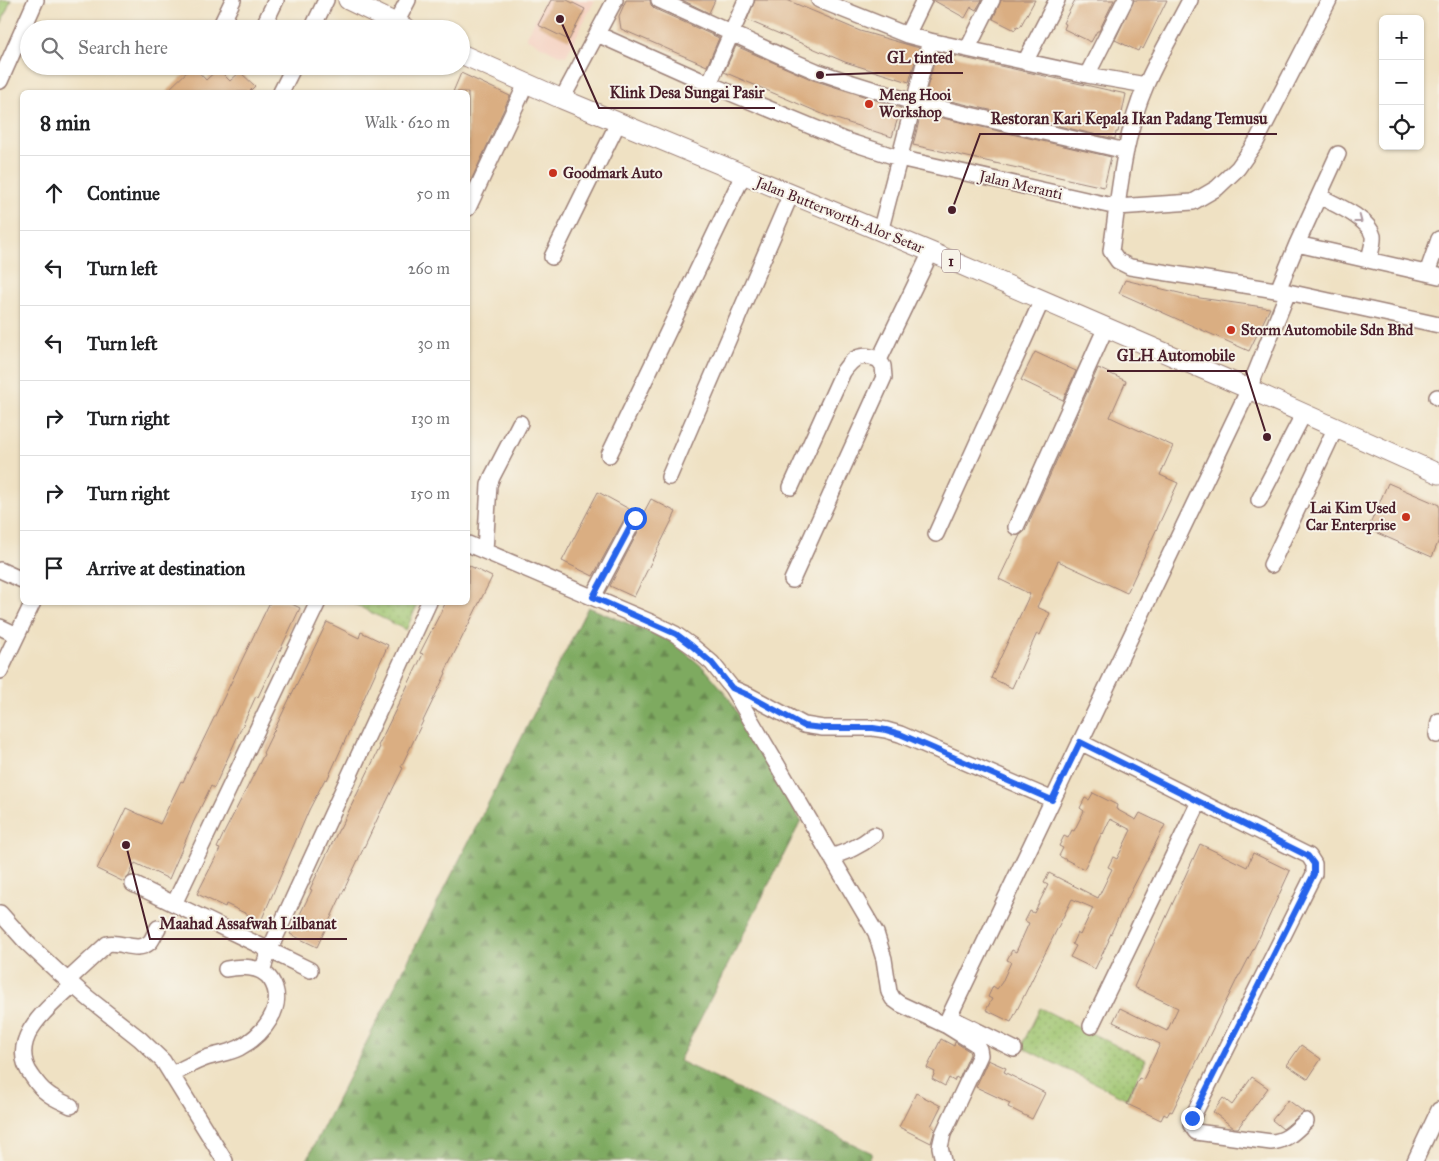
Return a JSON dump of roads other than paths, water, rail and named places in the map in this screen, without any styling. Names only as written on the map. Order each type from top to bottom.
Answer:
[{"type":"main road","points":[[348,0],[390,20]]},
{"type":"main road","name":"Jalan Butterworth-Alor Setar","points":[[470,58],[562,100],[931,252],[1439,473]]},
{"type":"street","points":[[27,20],[36,0]]},
{"type":"street","points":[[223,20],[233,0]]},
{"type":"street","points":[[266,20],[276,0]]},
{"type":"street","points":[[316,20],[326,0]]},
{"type":"street","points":[[403,20],[408,0]]},
{"type":"street","points":[[562,100],[615,0]]},
{"type":"street","points":[[659,0],[816,71],[913,102],[1126,151]]},
{"type":"street","points":[[709,84],[746,0]]},
{"type":"street","points":[[819,0],[907,35],[930,41],[1087,75],[1146,85]]},
{"type":"street","points":[[907,35],[924,0]]},
{"type":"street","points":[[968,48],[992,0]]},
{"type":"street","points":[[1025,62],[1057,0]]},
{"type":"street","points":[[1087,75],[1125,0]]},
{"type":"street","points":[[1190,0],[1146,85],[1135,115],[1126,151],[1111,251],[1118,261],[1130,267],[1283,291],[1439,325]]},
{"type":"street","name":"Jalan Meranti","points":[[597,34],[709,84],[844,140],[899,158],[1117,207],[1193,202],[1217,188],[1238,168],[1256,142],[1329,0]]},
{"type":"street","points":[[0,81],[20,36]]},
{"type":"street","points":[[880,232],[930,41]]},
{"type":"street","points":[[282,90],[290,75]]},
{"type":"street","points":[[470,204],[526,84]]},
{"type":"street","points":[[552,256],[618,123]]},
{"type":"street","points":[[947,1021],[1249,389],[1297,244],[1338,154]]},
{"type":"street","points":[[609,455],[744,175]]},
{"type":"street","points":[[669,477],[792,194]]},
{"type":"street","points":[[1319,196],[1350,213],[1370,230],[1373,238],[1369,260]]},
{"type":"street","points":[[1297,244],[1433,275],[1439,239]]},
{"type":"street","points":[[880,360],[931,252]]},
{"type":"street","points":[[936,534],[1042,300]]},
{"type":"street","points":[[1016,527],[1106,327]]},
{"type":"street","points":[[790,487],[843,372],[850,362],[861,356],[871,356],[880,360],[883,366],[884,377],[792,580]]},
{"type":"street","points":[[1259,500],[1304,413]]},
{"type":"street","points":[[485,551],[489,486],[520,423]]},
{"type":"street","points":[[1271,564],[1336,427]]},
{"type":"street","points":[[593,597],[635,518]]},
{"type":"street","points":[[470,545],[676,634],[712,663],[732,688],[876,933],[884,959],[889,992],[893,1000],[1014,1049]]},
{"type":"street","points":[[0,570],[20,579]]},
{"type":"street","points":[[0,671],[32,605]]},
{"type":"street","points":[[174,904],[317,605]]},
{"type":"street","points":[[262,971],[269,951],[429,605]]},
{"type":"street","points":[[0,628],[17,636]]},
{"type":"street","points":[[732,688],[804,726],[873,728],[900,734],[1052,800]]},
{"type":"street","points":[[1080,742],[1308,856],[1314,864],[1314,874],[1192,1118],[1191,1125],[1196,1132],[1279,1142],[1291,1136],[1306,1121]]},
{"type":"street","points":[[1091,1026],[1199,802]]},
{"type":"street","points":[[831,857],[862,845],[874,835]]},
{"type":"street","points":[[133,884],[310,970]]},
{"type":"street","points":[[0,913],[26,942],[70,982],[140,1039],[163,1061],[225,1161]]},
{"type":"street","points":[[71,1106],[47,1094],[27,1070],[23,1061],[26,1037],[43,1013],[70,982],[107,944],[113,942],[131,947],[144,945],[150,942],[158,928]]},
{"type":"street","points":[[172,1074],[205,1058],[228,1053],[241,1047],[261,1031],[270,1020],[277,999],[275,986],[268,976],[262,971],[250,967],[240,966],[226,969]]},
{"type":"street","points":[[943,1161],[940,1147],[943,1134],[980,1055],[976,1044],[947,1021]]},
{"type":"street","points":[[1415,1161],[1439,1110]]},
{"type":"place","name":"Klink Desa Sungai Pasir","points":[[560,19]]},
{"type":"place","name":"GL tinted","points":[[820,75]]},
{"type":"place","name":"Meng Hooi Workshop","points":[[869,104]]},
{"type":"place","name":"Goodmark Auto","points":[[553,173]]},
{"type":"place","name":"Restoran Kari Kepala Ikan Padang Temusu","points":[[952,210]]},
{"type":"place","name":"Storm Automobile Sdn Bhd","points":[[1231,330]]},
{"type":"place","name":"GLH Automobile","points":[[1267,437]]},
{"type":"place","name":"Lai Kim Used Car Enterprise","points":[[1406,517]]},
{"type":"place","name":"Maahad Assafwah Lilbanat","points":[[126,845]]}]
